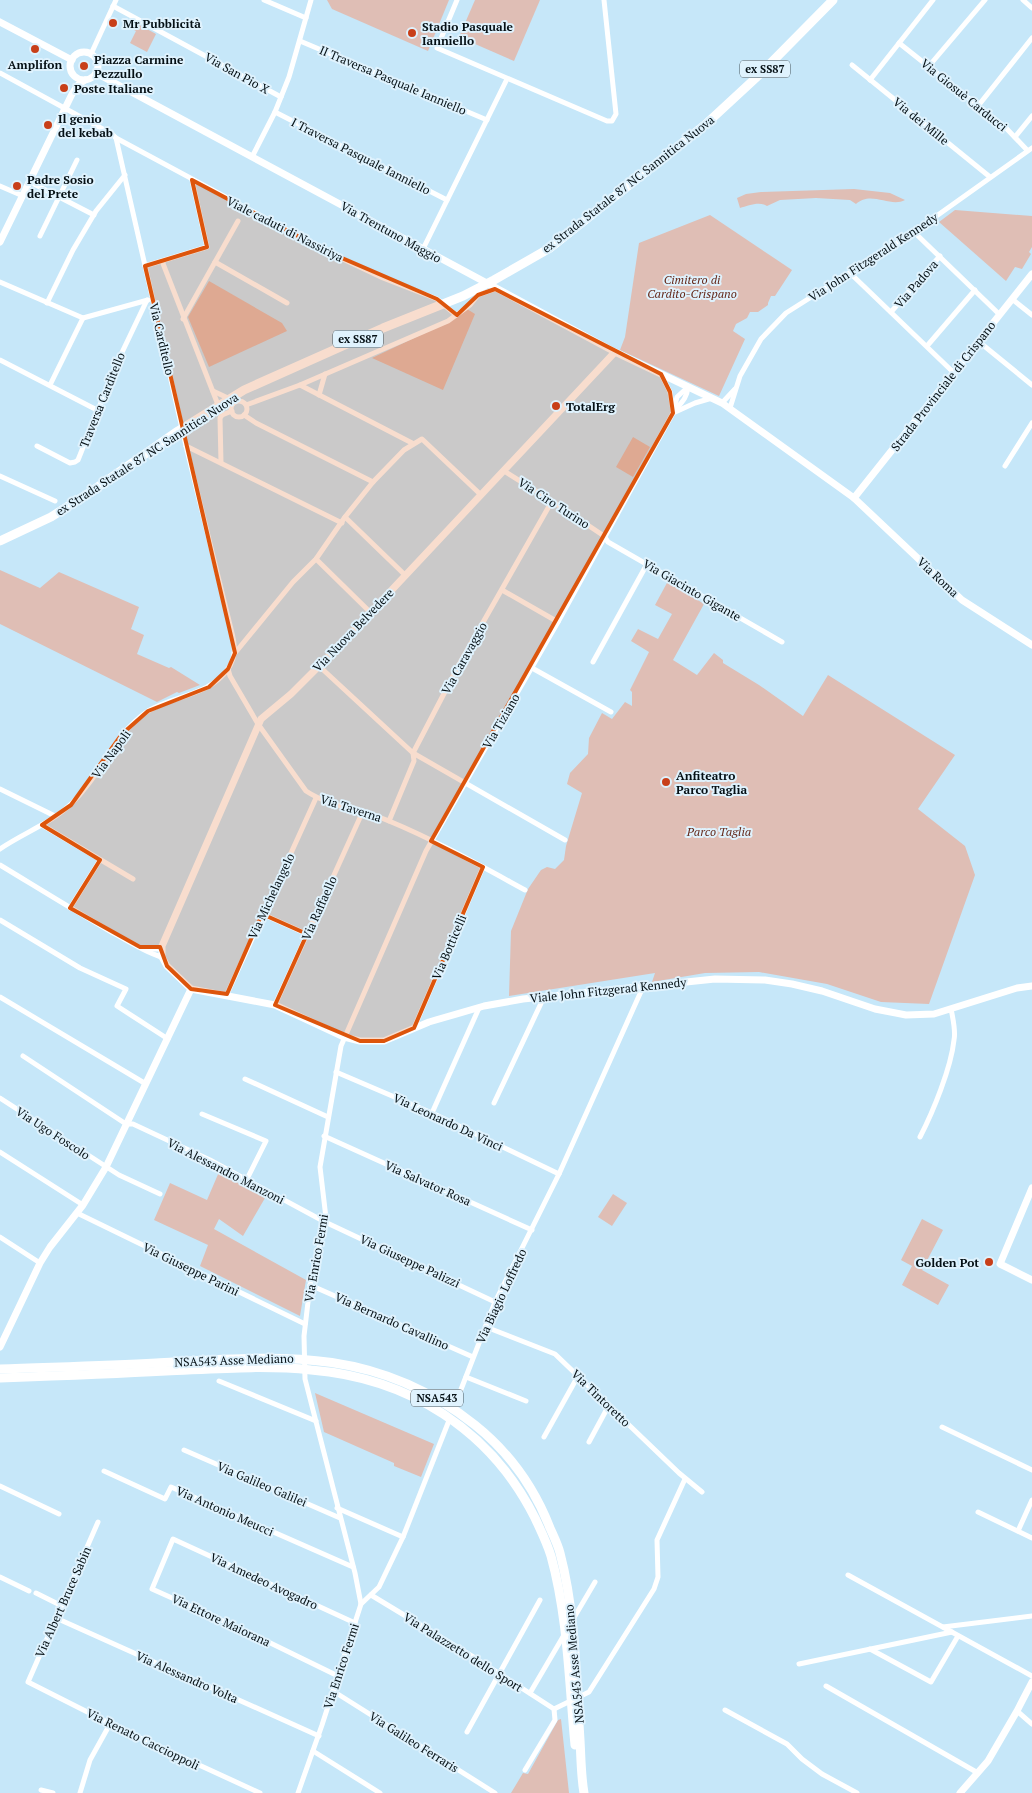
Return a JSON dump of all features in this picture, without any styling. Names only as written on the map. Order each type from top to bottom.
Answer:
[{"type":"highway","name":"ex Strada Statale 87 NC Sannitica Nuova","points":[[0,541],[51,517],[178,431],[244,390],[383,328],[463,296],[550,248],[706,124],[759,75],[833,0]]},
{"type":"highway","name":"NSA543 Asse Mediano","points":[[0,1369],[247,1358],[314,1360],[375,1371],[408,1383],[435,1397],[468,1419],[490,1437],[507,1455],[530,1486],[544,1513],[560,1552],[572,1618],[584,1793]]},
{"type":"highway","name":"NSA543 Asse Mediano","points":[[0,1378],[241,1368],[311,1370],[338,1373],[392,1388],[420,1400],[454,1421],[476,1440],[514,1482],[538,1526],[551,1555],[565,1632],[580,1793]]},
{"type":"street","points":[[264,0],[306,18]]},
{"type":"street","points":[[252,156],[281,97],[300,41],[311,0]]},
{"type":"street","points":[[457,0],[437,48],[603,120],[612,121],[616,114],[604,0]]},
{"type":"street","points":[[870,80],[933,0]]},
{"type":"street","points":[[929,66],[985,0]]},
{"type":"street","points":[[1023,0],[1032,8]]},
{"type":"street","points":[[91,54],[115,3]]},
{"type":"street","name":"Via San Pio X","points":[[115,3],[281,97]]},
{"type":"street","points":[[0,22],[72,60]]},
{"type":"street","points":[[978,106],[1032,38]]},
{"type":"street","name":"II Traversa Pasquale Ianniello","points":[[300,41],[487,120]]},
{"type":"street","name":"Via Giosuè Carducci","points":[[899,43],[1030,149]]},
{"type":"street","points":[[0,242],[74,90],[96,73],[98,64],[96,58],[91,54],[80,52],[72,60],[71,68],[77,77],[85,80]]},
{"type":"street","name":"Via dei Mille","points":[[852,65],[990,177]]},
{"type":"street","points":[[0,73],[112,134],[116,138]]},
{"type":"street","name":"Via Trentuno Maggio","points":[[96,73],[495,289],[615,352],[730,408]]},
{"type":"street","points":[[423,249],[507,78]]},
{"type":"street","name":"I Traversa Pasquale Ianniello","points":[[275,112],[447,200]]},
{"type":"street","points":[[1015,137],[1032,116]]},
{"type":"street","name":"Via Carditello","points":[[116,138],[186,446],[232,629],[235,652]]},
{"type":"street","name":"Viale caduti di Nassiriya","points":[[116,138],[328,252],[437,299],[456,315]]},
{"type":"street","name":"Via John Fitzgerald Kennedy","points":[[730,408],[740,376],[761,339],[774,323],[786,313],[914,232],[1030,149]]},
{"type":"street","points":[[40,236],[77,160]]},
{"type":"street","points":[[47,303],[73,250],[94,215],[125,175]]},
{"type":"street","points":[[145,266],[207,247],[192,180]]},
{"type":"street","points":[[30,182],[94,215]]},
{"type":"street","points":[[0,186],[23,196]]},
{"type":"street","points":[[183,319],[238,221]]},
{"type":"street","points":[[914,232],[999,314]]},
{"type":"street","name":"Via Padova","points":[[891,312],[940,256]]},
{"type":"street","points":[[162,261],[222,416],[220,423],[221,463]]},
{"type":"street","points":[[215,262],[287,303]]},
{"type":"street","points":[[850,273],[953,372]]},
{"type":"street","name":"Strada Provinciale di Crispano","points":[[854,498],[1032,274]]},
{"type":"street","points":[[476,278],[478,295]]},
{"type":"street","points":[[0,282],[83,318],[153,298]]},
{"type":"street","points":[[246,405],[300,385],[412,337],[456,315],[478,295],[495,289]]},
{"type":"street","points":[[927,346],[974,290]]},
{"type":"street","points":[[1012,298],[1032,315]]},
{"type":"street","name":"Traversa Carditello","points":[[37,446],[70,463],[78,460],[116,365],[147,300]]},
{"type":"street","points":[[50,385],[83,318]]},
{"type":"street","points":[[978,341],[1032,385]]},
{"type":"street","name":"Via Nuova Belvedere","points":[[162,953],[258,724],[319,666],[615,352]]},
{"type":"street","points":[[0,360],[97,410]]},
{"type":"street","points":[[319,395],[325,374]]},
{"type":"street","points":[[661,374],[670,392],[673,402],[673,413],[694,403],[712,398]]},
{"type":"street","points":[[300,385],[412,443]]},
{"type":"street","name":"Via Tiziano","points":[[344,1037],[431,842],[558,622],[673,413],[678,397],[688,387]]},
{"type":"street","name":"Via John Fitzgerald Kennedy","points":[[722,403],[737,387]]},
{"type":"street","points":[[213,390],[246,405]]},
{"type":"street","points":[[232,411],[232,407],[236,402]]},
{"type":"street","points":[[232,411],[237,417],[244,415],[247,410],[246,405]]},
{"type":"street","name":"Via Roma","points":[[730,408],[854,498],[962,600],[1032,645]]},
{"type":"street","points":[[222,416],[232,411]]},
{"type":"street","points":[[244,415],[256,424],[373,482]]},
{"type":"street","points":[[1005,466],[1032,423]]},
{"type":"street","points":[[228,669],[235,652],[293,582],[316,560],[345,517],[373,482],[412,443],[422,439],[480,494]]},
{"type":"street","points":[[186,446],[342,523]]},
{"type":"street","name":"Via Ciro Turino","points":[[504,471],[604,536]]},
{"type":"street","points":[[0,476],[55,501]]},
{"type":"street","name":"Via Caravaggio","points":[[389,821],[414,761],[413,753],[461,662],[552,501]]},
{"type":"street","points":[[345,517],[405,575]]},
{"type":"street","name":"Via Giacinto Gigante","points":[[604,536],[608,542],[782,642]]},
{"type":"street","points":[[316,560],[370,612]]},
{"type":"street","points":[[593,662],[647,564]]},
{"type":"street","points":[[502,590],[558,622]]},
{"type":"street","points":[[319,666],[413,753],[565,840]]},
{"type":"street","points":[[532,668],[611,712]]},
{"type":"street","name":"Via Taverna","points":[[228,669],[230,676],[258,724],[306,791],[316,798],[363,811],[389,821],[483,867],[525,890]]},
{"type":"street","name":"Via Napoli","points":[[0,849],[42,825],[71,805],[94,778],[122,734],[148,711],[182,696],[209,687],[228,669]]},
{"type":"street","points":[[0,789],[56,816]]},
{"type":"street","name":"Via Michelangelo","points":[[227,994],[316,798]]},
{"type":"street","name":"Via Raffaello","points":[[274,1006],[363,811]]},
{"type":"street","points":[[42,825],[133,879]]},
{"type":"street","points":[[70,908],[100,860]]},
{"type":"street","points":[[0,865],[129,942],[147,950],[162,953],[171,971],[192,988],[106,1167],[83,1205],[40,1263],[0,1347]]},
{"type":"street","name":"Via Botticelli","points":[[414,1028],[483,867]]},
{"type":"street","points":[[262,914],[307,934]]},
{"type":"street","points":[[0,920],[80,968],[126,989],[117,1006],[168,1039]]},
{"type":"street","name":"Viale John Fitzgerad Kennedy","points":[[192,988],[227,994],[274,1006],[344,1037],[384,1041],[430,1022],[479,1008],[523,999],[715,979],[765,980],[792,984],[822,991],[875,1009],[906,1015],[934,1014],[1017,988],[1032,986]]},
{"type":"street","name":"Via Biagio Loffredo","points":[[361,1604],[379,1587],[403,1537],[495,1302],[559,1174],[644,986]]},
{"type":"street","points":[[0,997],[146,1084]]},
{"type":"street","points":[[494,1103],[544,997]]},
{"type":"street","points":[[432,1113],[479,1008]]},
{"type":"street","points":[[920,1137],[928,1122],[949,1063],[955,1039],[951,1009]]},
{"type":"street","name":"Via Enrico Fermi","points":[[298,1793],[319,1736],[361,1604],[305,1379],[304,1336],[310,1284],[325,1222],[320,1167],[340,1046],[344,1037]]},
{"type":"street","name":"Via Alessandro Manzoni","points":[[24,1056],[126,1124],[133,1124],[247,1179],[325,1222]]},
{"type":"street","name":"Via Leonardo Da Vinci","points":[[336,1072],[432,1113],[559,1174]]},
{"type":"street","points":[[245,1079],[328,1117]]},
{"type":"street","name":"Via Ugo Foscolo","points":[[0,1098],[119,1175],[160,1194]]},
{"type":"street","points":[[202,1114],[266,1141],[247,1179]]},
{"type":"street","name":"Via Salvator Rosa","points":[[324,1136],[532,1230]]},
{"type":"street","points":[[0,1152],[83,1205]]},
{"type":"street","points":[[1032,1188],[1000,1264],[1032,1280]]},
{"type":"street","name":"Via Giuseppe Parini","points":[[77,1213],[305,1324]]},
{"type":"street","name":"Via Giuseppe Palizzi","points":[[325,1222],[495,1302]]},
{"type":"street","points":[[0,1237],[40,1263]]},
{"type":"street","name":"Via Bernardo Cavallino","points":[[310,1284],[473,1357]]},
{"type":"street","name":"Via Tintoretto","points":[[486,1327],[554,1354],[685,1479],[702,1492]]},
{"type":"street","points":[[466,1376],[526,1401]]},
{"type":"street","points":[[544,1437],[578,1376]]},
{"type":"street","points":[[219,1382],[316,1421]]},
{"type":"street","points":[[589,1442],[609,1405]]},
{"type":"street","points":[[942,1427],[1032,1470]]},
{"type":"street","name":"Via Galileo Galilei","points":[[184,1450],[340,1518]]},
{"type":"street","name":"Via Antonio Meucci","points":[[104,1471],[164,1499],[171,1487],[353,1568]]},
{"type":"street","points":[[526,1770],[554,1720],[554,1709],[589,1692],[654,1588],[658,1577],[657,1540],[685,1479]]},
{"type":"street","points":[[0,1486],[59,1514]]},
{"type":"street","points":[[1018,1531],[1032,1500]]},
{"type":"street","points":[[337,1508],[403,1537]]},
{"type":"street","points":[[978,1512],[1032,1538]]},
{"type":"street","name":"Via Albert Bruce Sabin","points":[[28,1682],[98,1522]]},
{"type":"street","name":"Via Amedeo Avogadro","points":[[173,1539],[355,1623]]},
{"type":"street","name":"Via Ettore Maiorana","points":[[173,1539],[152,1589],[250,1633],[338,1676]]},
{"type":"street","points":[[848,1575],[1032,1676]]},
{"type":"street","points":[[0,1577],[29,1591]]},
{"type":"street","points":[[530,1693],[595,1582]]},
{"type":"street","points":[[36,1594],[62,1606]]},
{"type":"street","name":"Via Palazzetto dello Sport","points":[[371,1595],[554,1709]]},
{"type":"street","points":[[467,1732],[540,1600]]},
{"type":"street","points":[[942,1627],[1032,1616]]},
{"type":"street","name":"Via Alessandro Volta","points":[[56,1618],[319,1736]]},
{"type":"street","points":[[799,1664],[952,1632]]},
{"type":"street","points":[[869,1649],[931,1682],[958,1636]]},
{"type":"street","name":"Via Renato Caccioppoli","points":[[28,1682],[110,1724],[260,1793]]},
{"type":"street","points":[[960,1793],[988,1761],[1032,1682]]},
{"type":"street","points":[[826,1686],[978,1773]]},
{"type":"street","name":"Via Galileo Ferraris","points":[[333,1692],[495,1793]]},
{"type":"street","points":[[725,1710],[787,1744],[802,1759],[822,1774],[857,1793]]},
{"type":"street","points":[[1017,1711],[1032,1724]]},
{"type":"street","points":[[80,1793],[90,1760],[110,1724]]},
{"type":"street","points":[[313,1751],[380,1793]]},
{"type":"street","points":[[41,1790],[53,1793]]},
{"type":"highlighted area","points":[[192,180],[328,252],[437,299],[457,315],[478,295],[495,289],[661,374],[670,392],[673,413],[431,841],[483,867],[414,1028],[384,1041],[360,1041],[275,1005],[307,934],[262,914],[227,994],[191,989],[167,966],[160,947],[140,947],[70,908],[100,860],[42,825],[71,805],[122,734],[148,711],[209,687],[228,669],[235,653],[145,266],[207,247]]},
{"type":"green space","name":"Stadio Pasquale Ianniello","points":[[327,0],[449,0],[428,51],[332,9]]},
{"type":"green space","points":[[475,0],[540,0],[514,61],[459,37]]},
{"type":"green space","points":[[136,23],[156,34],[147,52],[130,43],[136,31],[132,29]]},
{"type":"green space","points":[[854,189],[890,193],[905,200],[893,202],[868,199],[856,204],[850,200],[816,198],[780,200],[767,206],[757,204],[740,208],[737,198],[746,194],[761,192]]},
{"type":"green space","points":[[955,210],[1032,216],[1032,247],[1029,252],[1031,254],[1022,269],[1015,267],[1006,281],[939,222]]},
{"type":"green space","name":"Cimitero di Cardito-Crispano","points":[[710,215],[792,270],[775,296],[771,296],[768,305],[758,312],[750,312],[747,318],[736,324],[733,331],[745,339],[719,396],[620,350],[625,337],[639,243]]},
{"type":"green space","points":[[209,281],[282,323],[287,331],[209,367],[188,317]]},
{"type":"green space","points":[[467,309],[475,314],[443,390],[372,358],[450,321]]},
{"type":"green space","points":[[633,437],[650,447],[633,477],[616,467]]},
{"type":"green space","points":[[0,570],[40,588],[59,572],[139,607],[131,629],[144,635],[137,654],[169,668],[171,667],[200,685],[179,693],[177,692],[157,702],[0,624]]},
{"type":"green space","name":"Parco Taglia","points":[[668,581],[704,604],[673,660],[697,675],[714,653],[723,660],[723,663],[759,685],[803,716],[828,675],[955,755],[918,809],[965,846],[975,875],[929,1004],[881,1002],[827,984],[759,972],[705,973],[652,982],[655,973],[509,996],[511,931],[528,889],[541,870],[547,867],[555,869],[564,860],[566,846],[582,793],[567,784],[570,773],[588,754],[589,738],[602,713],[612,719],[625,702],[632,706],[632,692],[630,690],[649,652],[631,641],[638,629],[658,639],[672,614],[655,605]]},
{"type":"green space","points":[[219,1172],[265,1198],[243,1236],[219,1219],[214,1229],[306,1280],[300,1316],[200,1266],[208,1245],[154,1220],[170,1183],[207,1200]]},
{"type":"green space","points":[[613,1194],[627,1203],[612,1226],[598,1217]]},
{"type":"green space","points":[[922,1219],[943,1230],[922,1270],[949,1285],[938,1305],[902,1285],[912,1266],[901,1260]]},
{"type":"green space","points":[[315,1393],[434,1444],[421,1477],[324,1432]]},
{"type":"green space","points":[[561,1719],[569,1793],[511,1793],[523,1773],[528,1774],[558,1720]]},
{"type":"place","name":"Mr Pubblicità","points":[[113,23]]},
{"type":"place","name":"Stadio Pasquale Ianniello","points":[[412,33]]},
{"type":"place","name":"Amplifon","points":[[35,49]]},
{"type":"place","name":"Piazza Carmine Pezzullo","points":[[84,66]]},
{"type":"place","name":"Poste Italiane","points":[[64,88]]},
{"type":"place","name":"Il genio del kebab","points":[[48,125]]},
{"type":"place","name":"Padre Sosio del Prete","points":[[17,186]]},
{"type":"place","name":"TotalErg","points":[[556,406]]},
{"type":"place","name":"Anfiteatro Parco Taglia","points":[[666,782]]},
{"type":"place","name":"Golden Pot","points":[[989,1262]]}]
